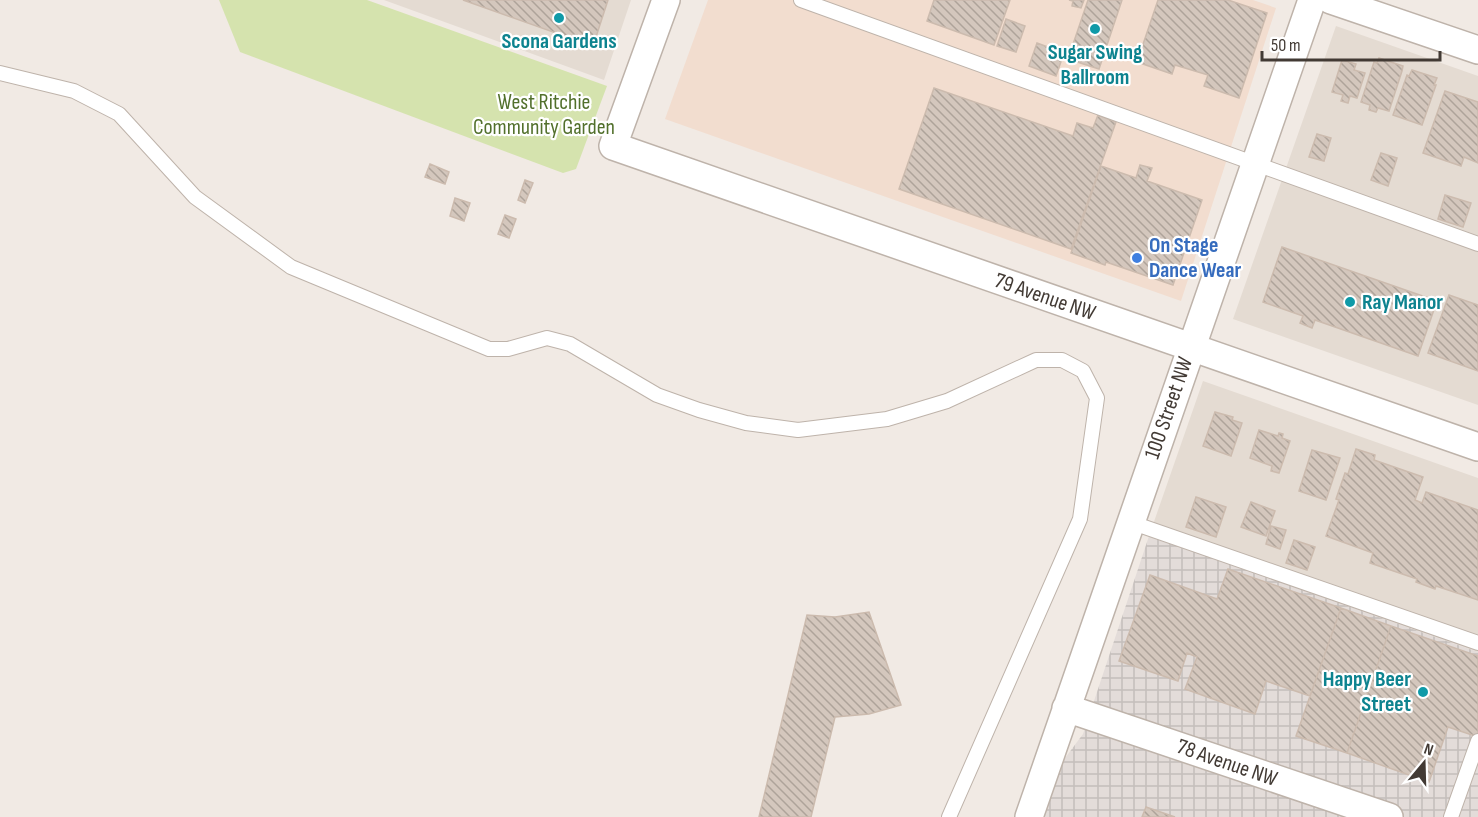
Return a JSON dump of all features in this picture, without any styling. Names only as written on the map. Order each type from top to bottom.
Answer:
[{"type":"street","name":"79 Avenue NW","points":[[666,0],[613,146],[1478,447]]},
{"type":"street","name":"100 Street NW","points":[[1029,817],[1312,0]]},
{"type":"street","points":[[1331,0],[1478,50]]},
{"type":"street","name":"78 Avenue NW","points":[[1066,708],[1389,817]]},
{"type":"lane","points":[[801,0],[1478,244]]},
{"type":"lane","points":[[0,73],[74,92],[119,114],[195,197],[291,267],[489,349],[508,350],[547,338],[570,344],[657,395],[746,423],[798,430],[887,419],[947,401],[1036,360],[1062,360],[1083,371],[1097,398],[1080,519],[949,817]]},
{"type":"lane","points":[[1130,522],[1478,643]]},
{"type":"lane","points":[[1451,817],[1478,741]]},
{"type":"shaded area","points":[[384,0],[631,0],[604,80]]},
{"type":"shaded area","points":[[708,0],[1253,0],[1276,8],[1181,301],[665,119]]},
{"type":"shaded area","points":[[1336,26],[1478,76],[1478,405],[1233,319]]},
{"type":"shaded area","points":[[1203,381],[1478,478],[1478,652],[1149,536]]},
{"type":"shaded area","points":[[1149,536],[1478,652],[1478,817],[1021,817],[1083,734]]},
{"type":"green space","name":"West Ritchie Community Garden","points":[[219,0],[367,0],[607,86],[576,169],[563,173],[240,52]]},
{"type":"building","name":"Scona Gardens","points":[[463,0],[608,0],[596,37],[584,43]]},
{"type":"building","points":[[934,0],[1010,0],[994,45],[927,21]]},
{"type":"building","points":[[1069,0],[1084,0],[1081,8],[1072,6],[1073,1]]},
{"type":"building","name":"Sugar Swing Ballroom","points":[[1088,0],[1122,0],[1099,69],[1068,59]]},
{"type":"building","points":[[1158,0],[1228,0],[1267,13],[1239,98],[1204,86],[1208,75],[1175,65],[1172,74],[1137,62]]},
{"type":"building","points":[[1006,19],[1025,26],[1016,52],[997,46]]},
{"type":"building","points":[[1037,43],[1064,53],[1056,76],[1029,66]]},
{"type":"building","points":[[1379,58],[1403,66],[1389,111],[1378,108],[1376,112],[1369,110],[1370,105],[1361,102],[1374,62],[1377,63]]},
{"type":"building","points":[[1342,60],[1356,64],[1354,70],[1365,73],[1357,98],[1350,96],[1348,103],[1341,101],[1343,95],[1332,92]]},
{"type":"building","points":[[1412,70],[1437,78],[1422,125],[1393,115],[1407,75],[1409,76]]},
{"type":"building","points":[[934,88],[1073,136],[1077,123],[1093,128],[1098,115],[1116,122],[1071,249],[899,189]]},
{"type":"building","points":[[1445,91],[1478,102],[1478,163],[1464,157],[1461,166],[1423,153]]},
{"type":"building","points":[[1317,134],[1331,138],[1324,161],[1309,157]]},
{"type":"building","points":[[1381,153],[1397,158],[1388,186],[1371,180]]},
{"type":"building","points":[[430,164],[449,172],[445,184],[425,177]]},
{"type":"building","points":[[1140,165],[1152,168],[1147,181],[1202,200],[1173,285],[1106,262],[1105,265],[1071,253],[1101,166],[1136,178]]},
{"type":"building","points":[[525,180],[533,183],[525,203],[518,200]]},
{"type":"building","points":[[1445,195],[1471,203],[1463,227],[1438,219]]},
{"type":"building","points":[[455,198],[470,203],[464,221],[450,216]]},
{"type":"building","points":[[505,215],[516,219],[509,238],[498,234]]},
{"type":"building","name":"Ray Manor","points":[[1282,247],[1437,301],[1418,356],[1315,320],[1312,328],[1300,323],[1303,316],[1263,302]]},
{"type":"building","points":[[1449,295],[1478,305],[1478,371],[1428,353]]},
{"type":"building","points":[[1215,412],[1233,417],[1232,420],[1242,423],[1231,456],[1203,446]]},
{"type":"building","points":[[1259,430],[1278,436],[1279,433],[1283,434],[1282,438],[1290,441],[1279,473],[1271,471],[1272,466],[1250,458]]},
{"type":"building","points":[[1356,449],[1375,455],[1374,460],[1423,477],[1415,500],[1422,503],[1426,492],[1478,510],[1478,600],[1436,586],[1435,589],[1416,582],[1417,579],[1370,563],[1373,553],[1326,536],[1339,500],[1336,499],[1345,473],[1348,474]]},
{"type":"building","points":[[1312,450],[1340,458],[1326,500],[1299,491]]},
{"type":"building","points":[[1196,497],[1226,507],[1216,537],[1186,527]]},
{"type":"building","points":[[1251,502],[1275,511],[1266,536],[1241,527]]},
{"type":"building","points":[[1271,526],[1286,530],[1280,549],[1266,544]]},
{"type":"building","points":[[1294,540],[1315,547],[1307,570],[1286,563]]},
{"type":"building","points":[[1228,569],[1341,608],[1310,696],[1266,681],[1255,714],[1185,689],[1197,657],[1187,653],[1178,681],[1119,661],[1150,575],[1217,599]]},
{"type":"building","points":[[1341,608],[1391,626],[1347,753],[1296,736]]},
{"type":"building","points":[[869,612],[901,705],[869,714],[835,717],[811,817],[759,817],[807,615],[835,617]]},
{"type":"building","name":"Happy Beer Street","points":[[1391,626],[1478,656],[1478,737],[1448,727],[1429,782],[1347,753]]},
{"type":"building","name":"Happy Beer Street","points":[[1391,626],[1478,656],[1478,737],[1448,727],[1429,782],[1347,753]]},
{"type":"building","points":[[1146,807],[1175,817],[1142,817]]},
{"type":"place","name":"Scona Gardens","points":[[559,18]]},
{"type":"place","name":"Sugar Swing Ballroom","points":[[1095,29]]},
{"type":"place","name":"On Stage Dance Wear","points":[[1137,258]]},
{"type":"place","name":"Ray Manor","points":[[1350,302]]},
{"type":"place","name":"Happy Beer Street","points":[[1423,692]]}]
